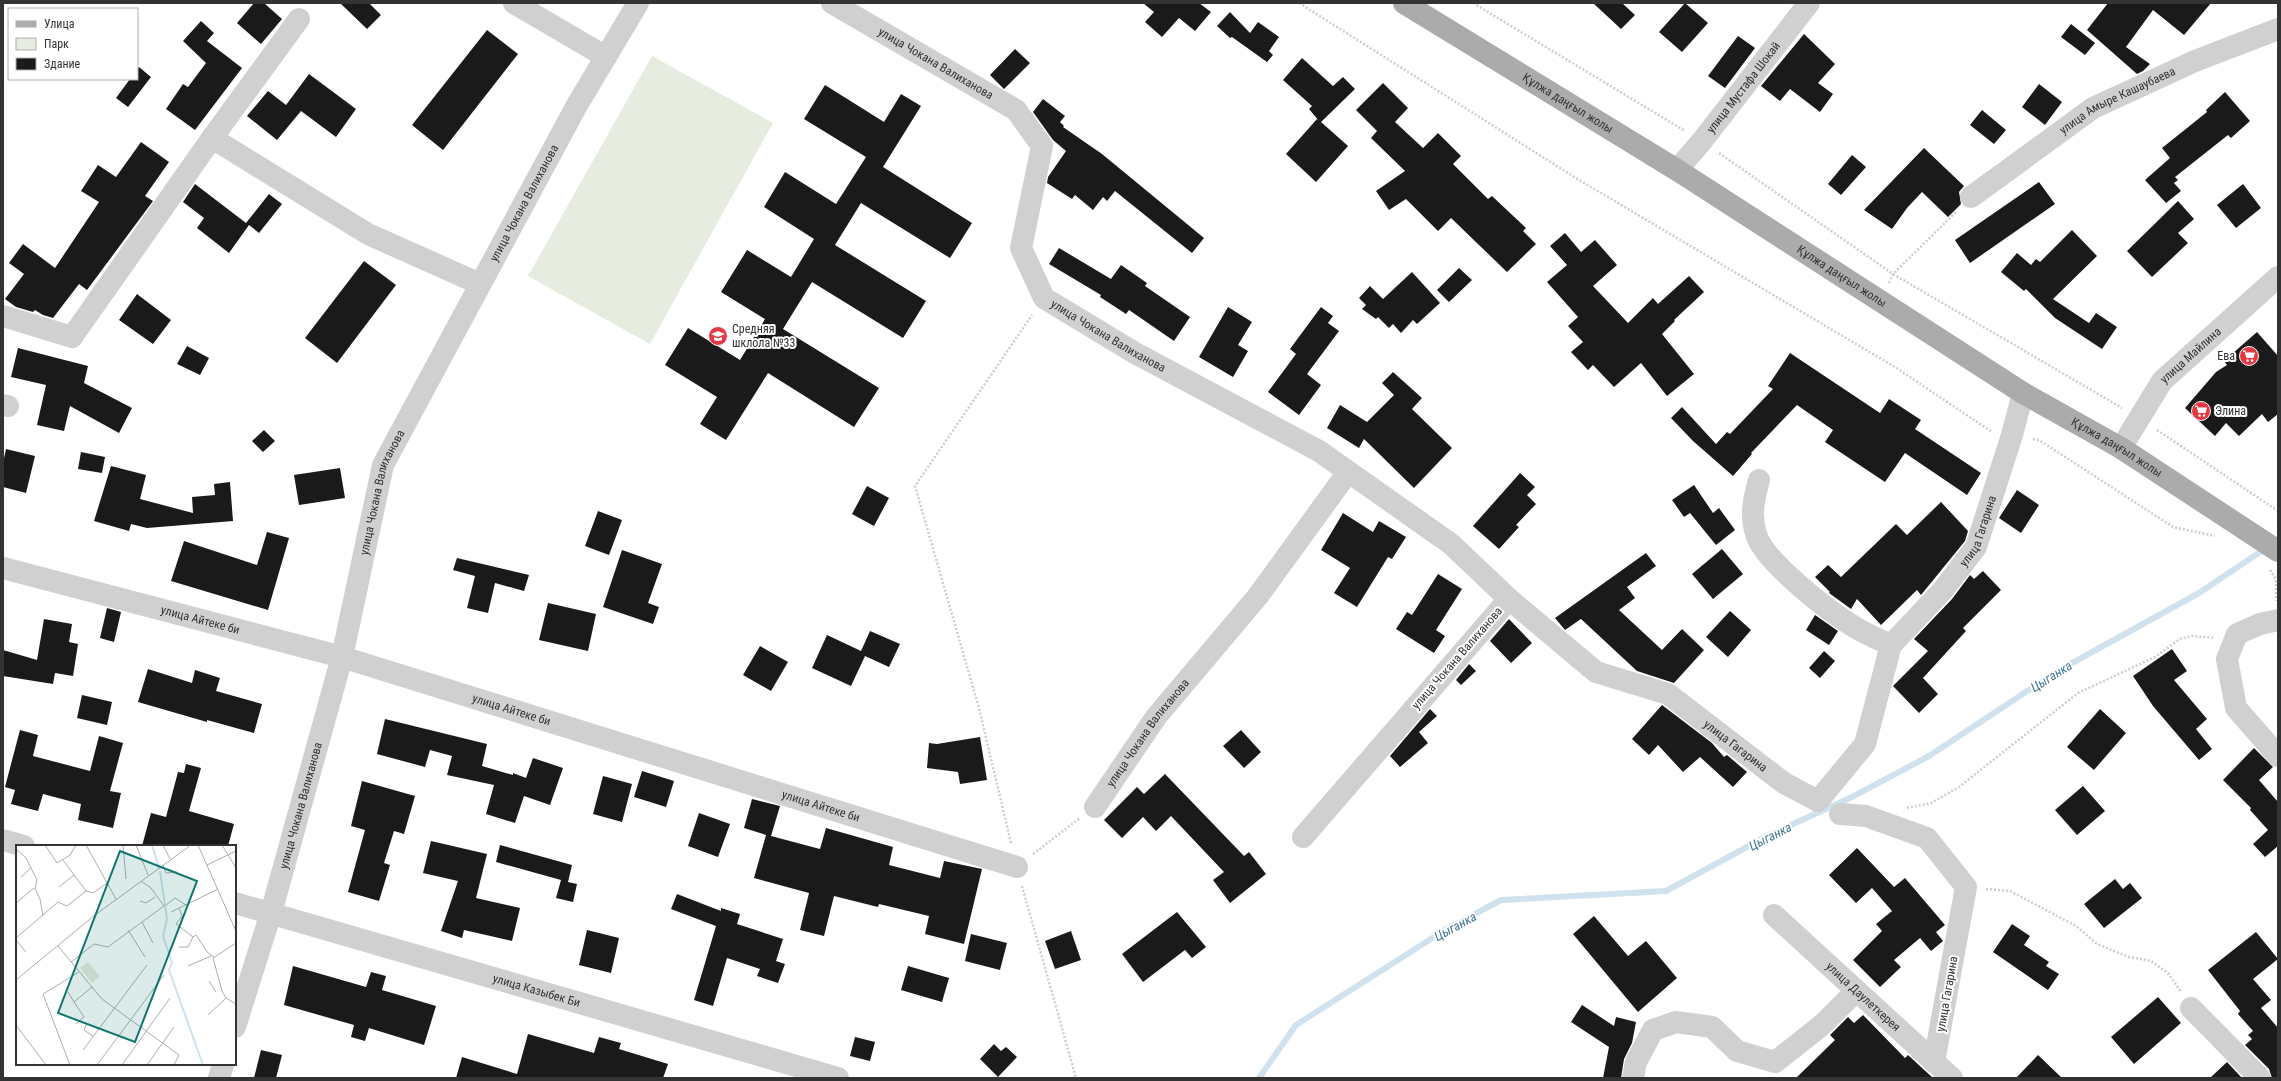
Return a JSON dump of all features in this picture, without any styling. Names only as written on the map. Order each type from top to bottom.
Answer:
[{"type":"main road","name":"Құлжа даңғыл жолы","points":[[1404,3],[1677,170],[1881,300],[2023,394],[2120,448],[2273,559]]},
{"type":"street","points":[[514,3],[606,57]]},
{"type":"street","name":"улица Чокана Валиханова","points":[[236,1024],[271,913],[342,657],[383,465],[577,105],[638,3]]},
{"type":"street","name":"улица Чокана Валиханова","points":[[832,3],[1016,110],[1042,146],[1021,248],[1044,298],[1135,353],[1319,451],[1451,544],[1509,599],[1303,837]]},
{"type":"street","name":"улица Мустафа Шокай","points":[[1677,170],[1702,141],[1809,3]]},
{"type":"street","points":[[3,316],[72,337],[212,138],[299,19]]},
{"type":"street","name":"улица Амыре Кашаубаева","points":[[1972,197],[2094,108],[2195,61],[2278,29]]},
{"type":"street","points":[[212,138],[368,234],[480,284]]},
{"type":"street","name":"улица Майлина","points":[[2120,448],[2162,381],[2278,277]]},
{"type":"street","name":"улица Гагарина","points":[[1509,599],[1596,672],[1668,694],[1784,783],[1818,800],[1865,744],[1890,645],[1943,590],[1976,546],[2012,435],[2023,394]]},
{"type":"street","name":"улица Чокана Валиханова","points":[[1095,807],[1156,717],[1258,596],[1348,472]]},
{"type":"street","points":[[1759,480],[1752,504],[1756,535],[1774,563],[1803,589],[1857,629],[1890,645]]},
{"type":"street","name":"улица Айтеке би","points":[[3,568],[342,657],[1017,867]]},
{"type":"street","points":[[2277,614],[2260,624],[2237,634],[2227,659],[2236,708],[2278,756]]},
{"type":"street","points":[[1840,814],[1866,816],[1928,838],[1966,888]]},
{"type":"street","points":[[3,840],[20,845]]},
{"type":"street","name":"улица Гагарина","points":[[1934,1062],[1966,888]]},
{"type":"street","name":"улица Казыбек Би","points":[[236,903],[838,1078]]},
{"type":"street","name":"улица Даулеткерея","points":[[1774,915],[1952,1078]]},
{"type":"street","points":[[1633,1078],[1636,1062],[1653,1030],[1676,1022],[1712,1027],[1737,1051],[1775,1062],[1822,1025],[1856,991]]},
{"type":"street","points":[[2191,1008],[2260,1078]]},
{"type":"street","points":[[219,1078],[223,1065]]},
{"type":"path","points":[[1299,3],[1579,180],[1895,367],[1991,431],[2039,440],[2173,527],[2220,538]]},
{"type":"path","points":[[1473,3],[1702,141],[1893,274],[2139,418],[2278,511]]},
{"type":"path","points":[[1881,300],[1893,274],[1972,197]]},
{"type":"path","points":[[1044,298],[915,486],[979,708],[1017,867],[1076,1078]]},
{"type":"path","points":[[2273,559],[2276,579],[2277,614]]},
{"type":"path","points":[[1901,809],[1931,803],[1959,787],[2078,694],[2155,657],[2180,639],[2192,636],[2235,640]]},
{"type":"path","points":[[1017,867],[1095,807]]},
{"type":"path","points":[[1966,888],[2010,891],[2076,926],[2097,944],[2129,957],[2151,961],[2168,974],[2191,1008]]},
{"type":"green space","points":[[652,56],[773,123],[650,344],[528,276]]},
{"type":"building","points":[[254,3],[264,3],[282,19],[261,44],[237,23]]},
{"type":"building","points":[[340,3],[369,3],[381,15],[367,29]]},
{"type":"building","points":[[1143,3],[1199,3],[1211,12],[1195,31],[1179,18],[1162,37],[1145,22],[1154,12]]},
{"type":"building","points":[[1593,3],[1622,3],[1635,15],[1621,29]]},
{"type":"building","points":[[1685,3],[1708,23],[1682,52],[1659,32]]},
{"type":"building","points":[[2108,3],[2211,3],[2184,35],[2153,10],[2126,47],[2150,64],[2143,71],[2137,74],[2087,30]]},
{"type":"building","points":[[1230,12],[1250,33],[1258,22],[1279,37],[1269,51],[1273,55],[1267,62],[1232,37],[1230,38],[1217,26]]},
{"type":"building","points":[[201,21],[214,33],[207,41],[242,68],[195,130],[166,109],[183,84],[188,87],[206,63],[183,41]]},
{"type":"building","points":[[2071,24],[2095,43],[2085,55],[2061,37]]},
{"type":"building","points":[[487,30],[518,54],[443,150],[412,125]]},
{"type":"building","points":[[1804,34],[1835,64],[1818,83],[1833,94],[1820,112],[1790,89],[1780,101],[1761,86]]},
{"type":"building","points":[[1738,36],[1755,48],[1725,88],[1708,76]]},
{"type":"building","points":[[1015,49],[1030,63],[1004,89],[990,75]]},
{"type":"building","points":[[1302,58],[1333,86],[1343,77],[1355,89],[1321,122],[1348,146],[1316,182],[1286,154],[1317,119],[1319,121],[1309,109],[1312,106],[1283,80]]},
{"type":"building","points":[[139,67],[151,77],[128,107],[116,98],[129,80],[138,80]]},
{"type":"building","points":[[309,74],[356,109],[336,137],[301,111],[277,140],[247,116],[268,91],[286,105]]},
{"type":"building","points":[[1383,83],[1408,108],[1395,122],[1423,148],[1438,133],[1461,156],[1453,164],[1488,199],[1492,196],[1526,228],[1523,231],[1536,244],[1507,272],[1451,218],[1438,231],[1406,199],[1389,210],[1376,191],[1405,171],[1371,138],[1377,131],[1356,110]]},
{"type":"building","points":[[2039,84],[2062,102],[2045,125],[2022,107]]},
{"type":"building","points":[[825,85],[884,122],[901,94],[921,106],[883,167],[972,223],[950,258],[861,203],[835,245],[926,301],[903,338],[812,282],[783,329],[879,388],[854,427],[768,373],[726,440],[700,424],[717,397],[665,365],[688,328],[740,360],[765,319],[721,292],[747,250],[791,277],[814,239],[764,207],[785,172],[836,204],[866,157],[804,119]]},
{"type":"building","points":[[2225,92],[2250,121],[2231,138],[2228,135],[2175,177],[2178,180],[2174,183],[2181,191],[2166,203],[2145,180],[2170,158],[2162,148],[2207,112],[2206,110]]},
{"type":"building","points":[[1043,99],[1065,116],[1060,122],[1064,126],[1063,127],[1102,154],[1204,238],[1192,253],[1115,191],[1107,201],[1103,197],[1093,210],[1075,195],[1072,199],[1047,183],[1048,177],[1066,151],[1053,140],[1033,112]]},
{"type":"building","points":[[1982,110],[2006,130],[1994,144],[1970,125]]},
{"type":"building","points":[[141,142],[169,162],[145,196],[153,201],[87,290],[79,284],[53,318],[43,315],[35,310],[33,312],[16,307],[5,299],[24,274],[9,263],[23,244],[55,268],[99,202],[81,191],[98,165],[116,177]]},
{"type":"building","points":[[1924,148],[1964,186],[1959,192],[1961,204],[1948,217],[1922,192],[1907,208],[1892,229],[1864,210]]},
{"type":"building","points":[[1852,155],[1866,167],[1841,195],[1828,184]]},
{"type":"building","points":[[2039,182],[2055,204],[1970,263],[1955,240]]},
{"type":"building","points":[[195,184],[246,223],[269,194],[282,204],[259,233],[249,225],[229,253],[197,228],[204,218],[183,202]]},
{"type":"building","points":[[2243,184],[2261,208],[2236,228],[2217,205]]},
{"type":"building","points":[[2178,201],[2194,219],[2178,233],[2188,243],[2152,277],[2127,251]]},
{"type":"building","points":[[2072,230],[2097,256],[2053,299],[2089,323],[2096,313],[2117,327],[2102,349],[2055,318],[2026,289],[2024,291],[2001,272],[2017,253],[2031,265],[2036,259],[2040,262]]},
{"type":"building","points":[[1565,233],[1581,252],[1595,240],[1617,265],[1593,286],[1628,323],[1653,298],[1658,304],[1689,276],[1704,292],[1674,320],[1675,321],[1662,334],[1694,374],[1667,396],[1641,363],[1614,387],[1593,365],[1588,370],[1571,352],[1583,342],[1568,326],[1578,317],[1547,282],[1567,265],[1550,246]]},
{"type":"building","points":[[1059,248],[1111,279],[1121,265],[1147,283],[1145,286],[1190,317],[1174,341],[1129,310],[1126,314],[1100,297],[1101,295],[1049,264]]},
{"type":"building","points":[[364,261],[396,285],[337,363],[305,338]]},
{"type":"building","points":[[1459,268],[1472,280],[1449,302],[1437,290]]},
{"type":"building","points":[[1412,272],[1440,303],[1417,324],[1413,320],[1401,333],[1393,324],[1389,328],[1378,317],[1376,319],[1362,309],[1366,305],[1359,298],[1370,286],[1383,299]]},
{"type":"building","points":[[137,294],[171,320],[153,344],[119,320]]},
{"type":"building","points":[[1228,307],[1252,322],[1238,345],[1248,351],[1233,377],[1199,357]]},
{"type":"building","points":[[1321,307],[1333,316],[1328,323],[1339,331],[1307,374],[1321,385],[1299,415],[1268,392],[1296,354],[1290,349]]},
{"type":"building","points":[[2257,332],[2278,356],[2278,414],[2268,422],[2262,414],[2239,436],[2226,423],[2215,436],[2185,408],[2216,372],[2227,365],[2224,361]]},
{"type":"building","points":[[187,346],[209,358],[200,375],[177,364]]},
{"type":"building","points":[[18,348],[88,366],[84,383],[132,408],[119,433],[70,406],[64,431],[37,425],[46,385],[11,377]]},
{"type":"building","points":[[1790,353],[1880,413],[1889,399],[1921,420],[1915,429],[1981,473],[1967,495],[1905,453],[1885,482],[1825,442],[1833,430],[1797,405],[1751,453],[1752,454],[1733,476],[1693,441],[1671,418],[1682,407],[1716,444],[1727,432],[1730,434],[1773,389],[1768,386]]},
{"type":"building","points":[[1393,372],[1422,398],[1412,409],[1452,448],[1414,488],[1364,439],[1359,448],[1327,428],[1340,405],[1367,422],[1394,395],[1382,383]]},
{"type":"building","points":[[264,430],[275,441],[263,452],[252,441]]},
{"type":"building","points":[[6,449],[35,456],[26,493],[3,487],[3,463]]},
{"type":"building","points":[[81,452],[105,457],[102,473],[78,469]]},
{"type":"building","points":[[111,466],[146,475],[140,499],[193,513],[192,497],[215,495],[214,484],[230,482],[233,521],[147,528],[131,524],[129,531],[94,521]]},
{"type":"building","points":[[340,468],[345,498],[299,505],[294,475]]},
{"type":"building","points":[[1520,473],[1535,487],[1527,495],[1536,504],[1516,525],[1519,527],[1499,549],[1473,526]]},
{"type":"building","points":[[1694,485],[1713,513],[1719,508],[1735,530],[1716,545],[1690,513],[1684,517],[1672,500]]},
{"type":"building","points":[[867,486],[889,498],[874,526],[852,514]]},
{"type":"building","points":[[2017,490],[2039,505],[2021,533],[1999,518]]},
{"type":"building","points":[[1941,502],[1968,531],[1965,541],[1921,595],[1917,590],[1881,625],[1857,599],[1851,609],[1829,593],[1830,592],[1815,577],[1828,565],[1841,577],[1896,524],[1907,535]]},
{"type":"building","points":[[598,511],[622,520],[609,555],[585,546]]},
{"type":"building","points":[[1343,513],[1373,532],[1379,521],[1406,537],[1392,559],[1388,557],[1357,607],[1334,593],[1350,568],[1321,550]]},
{"type":"building","points":[[267,532],[289,538],[268,610],[171,581],[184,541],[257,565]]},
{"type":"building","points":[[1722,549],[1743,574],[1713,599],[1692,574]]},
{"type":"building","points":[[622,550],[662,564],[648,603],[659,607],[653,624],[603,607]]},
{"type":"building","points":[[1646,553],[1656,566],[1627,587],[1635,598],[1619,610],[1662,650],[1682,629],[1704,650],[1674,683],[1637,671],[1581,619],[1565,630],[1555,618]]},
{"type":"building","points":[[457,558],[529,575],[524,591],[495,583],[488,613],[467,608],[475,576],[453,570]]},
{"type":"building","points":[[1983,571],[2001,590],[1963,628],[1966,631],[1923,678],[1938,694],[1919,713],[1893,686],[1928,651],[1914,639],[1952,599],[1970,575],[1974,579]]},
{"type":"building","points":[[1438,574],[1462,589],[1436,630],[1445,636],[1434,653],[1396,629],[1407,612],[1412,615]]},
{"type":"building","points":[[548,603],[596,614],[588,651],[539,640]]},
{"type":"building","points":[[107,608],[121,612],[114,642],[100,638]]},
{"type":"building","points":[[1730,611],[1751,630],[1728,657],[1706,637]]},
{"type":"building","points":[[1815,615],[1838,631],[1829,645],[1806,630]]},
{"type":"building","points":[[44,619],[72,624],[69,642],[78,644],[73,676],[55,673],[53,684],[3,676],[3,650],[37,660]]},
{"type":"building","points":[[1509,619],[1532,643],[1511,663],[1490,641]]},
{"type":"building","points":[[870,631],[900,644],[889,667],[865,656],[851,686],[812,668],[827,635],[861,651]]},
{"type":"building","points":[[760,646],[788,662],[771,691],[743,675]]},
{"type":"building","points":[[2172,649],[2187,671],[2174,680],[2207,719],[2196,729],[2212,749],[2199,760],[2153,706],[2133,676]]},
{"type":"building","points":[[1824,651],[1835,661],[1820,678],[1809,668]]},
{"type":"building","points":[[1469,664],[1476,671],[1461,685],[1456,680]]},
{"type":"building","points":[[148,669],[192,683],[195,670],[220,678],[216,691],[262,704],[254,733],[207,720],[207,722],[138,702]]},
{"type":"building","points":[[82,695],[112,702],[107,725],[77,718]]},
{"type":"building","points":[[1662,705],[1712,743],[1724,757],[1727,755],[1747,772],[1733,787],[1700,757],[1683,772],[1658,745],[1649,755],[1632,739]]},
{"type":"building","points":[[1430,709],[1437,716],[1419,732],[1428,743],[1400,767],[1390,756]]},
{"type":"building","points":[[2100,709],[2126,733],[2094,770],[2067,747]]},
{"type":"building","points":[[385,719],[487,744],[482,766],[513,775],[513,773],[526,778],[533,758],[563,768],[550,805],[524,796],[515,823],[486,814],[494,785],[447,775],[452,756],[430,750],[425,767],[377,754]]},
{"type":"building","points":[[20,730],[38,735],[33,756],[90,771],[99,736],[123,743],[110,791],[121,793],[113,828],[78,820],[81,804],[43,794],[38,811],[11,804],[15,790],[5,787]]},
{"type":"building","points":[[1241,730],[1261,752],[1244,768],[1223,746]]},
{"type":"building","points":[[980,737],[987,780],[960,784],[958,772],[927,768],[929,743],[937,744]]},
{"type":"building","points":[[2254,748],[2273,767],[2259,780],[2278,802],[2278,846],[2265,857],[2253,844],[2268,830],[2250,810],[2251,808],[2223,780]]},
{"type":"building","points":[[186,764],[201,768],[189,811],[234,824],[228,845],[142,845],[151,813],[166,817],[178,772],[184,773]]},
{"type":"building","points":[[642,771],[674,781],[666,807],[634,797]]},
{"type":"building","points":[[1165,774],[1244,856],[1249,852],[1266,874],[1230,903],[1213,880],[1224,872],[1171,816],[1156,831],[1143,817],[1122,838],[1104,820],[1137,787],[1144,794]]},
{"type":"building","points":[[603,776],[632,784],[622,822],[593,814]]},
{"type":"building","points":[[362,781],[415,796],[404,834],[394,831],[384,863],[390,865],[379,901],[348,892],[365,830],[351,826]]},
{"type":"building","points":[[2083,786],[2105,811],[2077,835],[2055,810]]},
{"type":"building","points":[[752,799],[780,806],[771,836],[820,849],[826,828],[893,847],[889,865],[940,878],[944,861],[982,869],[964,944],[925,934],[929,916],[879,904],[878,907],[834,896],[824,936],[800,930],[809,893],[754,878],[766,835],[744,828]]},
{"type":"building","points":[[699,813],[730,824],[718,857],[688,846]]},
{"type":"building","points":[[431,841],[487,854],[476,898],[520,908],[512,941],[464,930],[462,938],[441,931],[458,881],[423,873]]},
{"type":"building","points":[[500,845],[572,865],[568,882],[577,884],[573,902],[556,898],[561,880],[496,862]]},
{"type":"building","points":[[1857,848],[1894,887],[1905,878],[1945,925],[1936,932],[1943,941],[1931,951],[1920,938],[1894,960],[1901,967],[1880,987],[1853,960],[1882,931],[1876,924],[1892,911],[1872,888],[1856,903],[1829,875]]},
{"type":"building","points":[[2115,879],[2123,889],[2130,883],[2142,898],[2104,928],[2084,904]]},
{"type":"building","points":[[677,894],[721,911],[721,908],[740,914],[737,924],[783,939],[776,961],[785,964],[778,983],[757,976],[760,969],[727,958],[713,1006],[694,1000],[716,926],[671,909]]},
{"type":"building","points":[[1177,912],[1206,947],[1192,958],[1185,950],[1143,982],[1122,954]]},
{"type":"building","points":[[1594,916],[1628,956],[1646,941],[1677,978],[1638,1012],[1573,934]]},
{"type":"building","points":[[2012,924],[2030,936],[2024,945],[2049,962],[2046,966],[2059,974],[2048,990],[1993,952]]},
{"type":"building","points":[[587,930],[619,938],[611,973],[579,965]]},
{"type":"building","points":[[1071,931],[1081,960],[1055,969],[1045,941]]},
{"type":"building","points":[[2256,932],[2278,959],[2253,979],[2271,1000],[2261,1008],[2278,1028],[2278,1078],[2272,1078],[2269,1069],[2245,1045],[2252,1039],[2248,1035],[2253,1031],[2238,1014],[2240,1011],[2208,970]]},
{"type":"building","points":[[971,934],[1007,943],[1000,970],[965,961]]},
{"type":"building","points":[[293,966],[366,987],[371,972],[386,976],[382,990],[436,1006],[424,1045],[369,1028],[365,1041],[351,1037],[354,1025],[284,1005]]},
{"type":"building","points":[[908,966],[949,978],[942,1002],[901,990]]},
{"type":"building","points":[[2158,997],[2181,1023],[2134,1064],[2111,1037]]},
{"type":"building","points":[[1582,1005],[1614,1026],[1616,1017],[1636,1022],[1632,1043],[1624,1059],[1621,1078],[1603,1078],[1609,1047],[1571,1022]]},
{"type":"building","points":[[1863,1015],[1905,1058],[1908,1055],[1933,1078],[1796,1078],[1835,1040],[1830,1035],[1848,1017],[1854,1023]]},
{"type":"building","points":[[528,1034],[594,1053],[599,1037],[621,1043],[619,1049],[668,1064],[663,1078],[456,1078],[462,1057],[517,1074]]},
{"type":"building","points":[[855,1037],[875,1042],[870,1061],[850,1056]]},
{"type":"building","points":[[994,1044],[1001,1051],[1006,1047],[1017,1057],[998,1077],[980,1059]]},
{"type":"building","points":[[261,1050],[282,1055],[276,1078],[254,1078]]},
{"type":"building","points":[[2038,1055],[2062,1078],[2016,1078]]},
{"type":"building","points":[[2227,1062],[2242,1078],[2210,1078]]},
{"type":"waterway","name":"Цыганка","points":[[1259,1078],[1296,1025],[1445,930],[1501,900],[1666,891],[1769,835],[1852,797],[1929,756],[2056,672],[2199,593],[2266,548]]},
{"type":"place","name":"Средняя шклола №33","points":[[718,336]]},
{"type":"place","name":"Ева","points":[[2249,356]]},
{"type":"place","name":"Элина","points":[[2201,411]]}]
